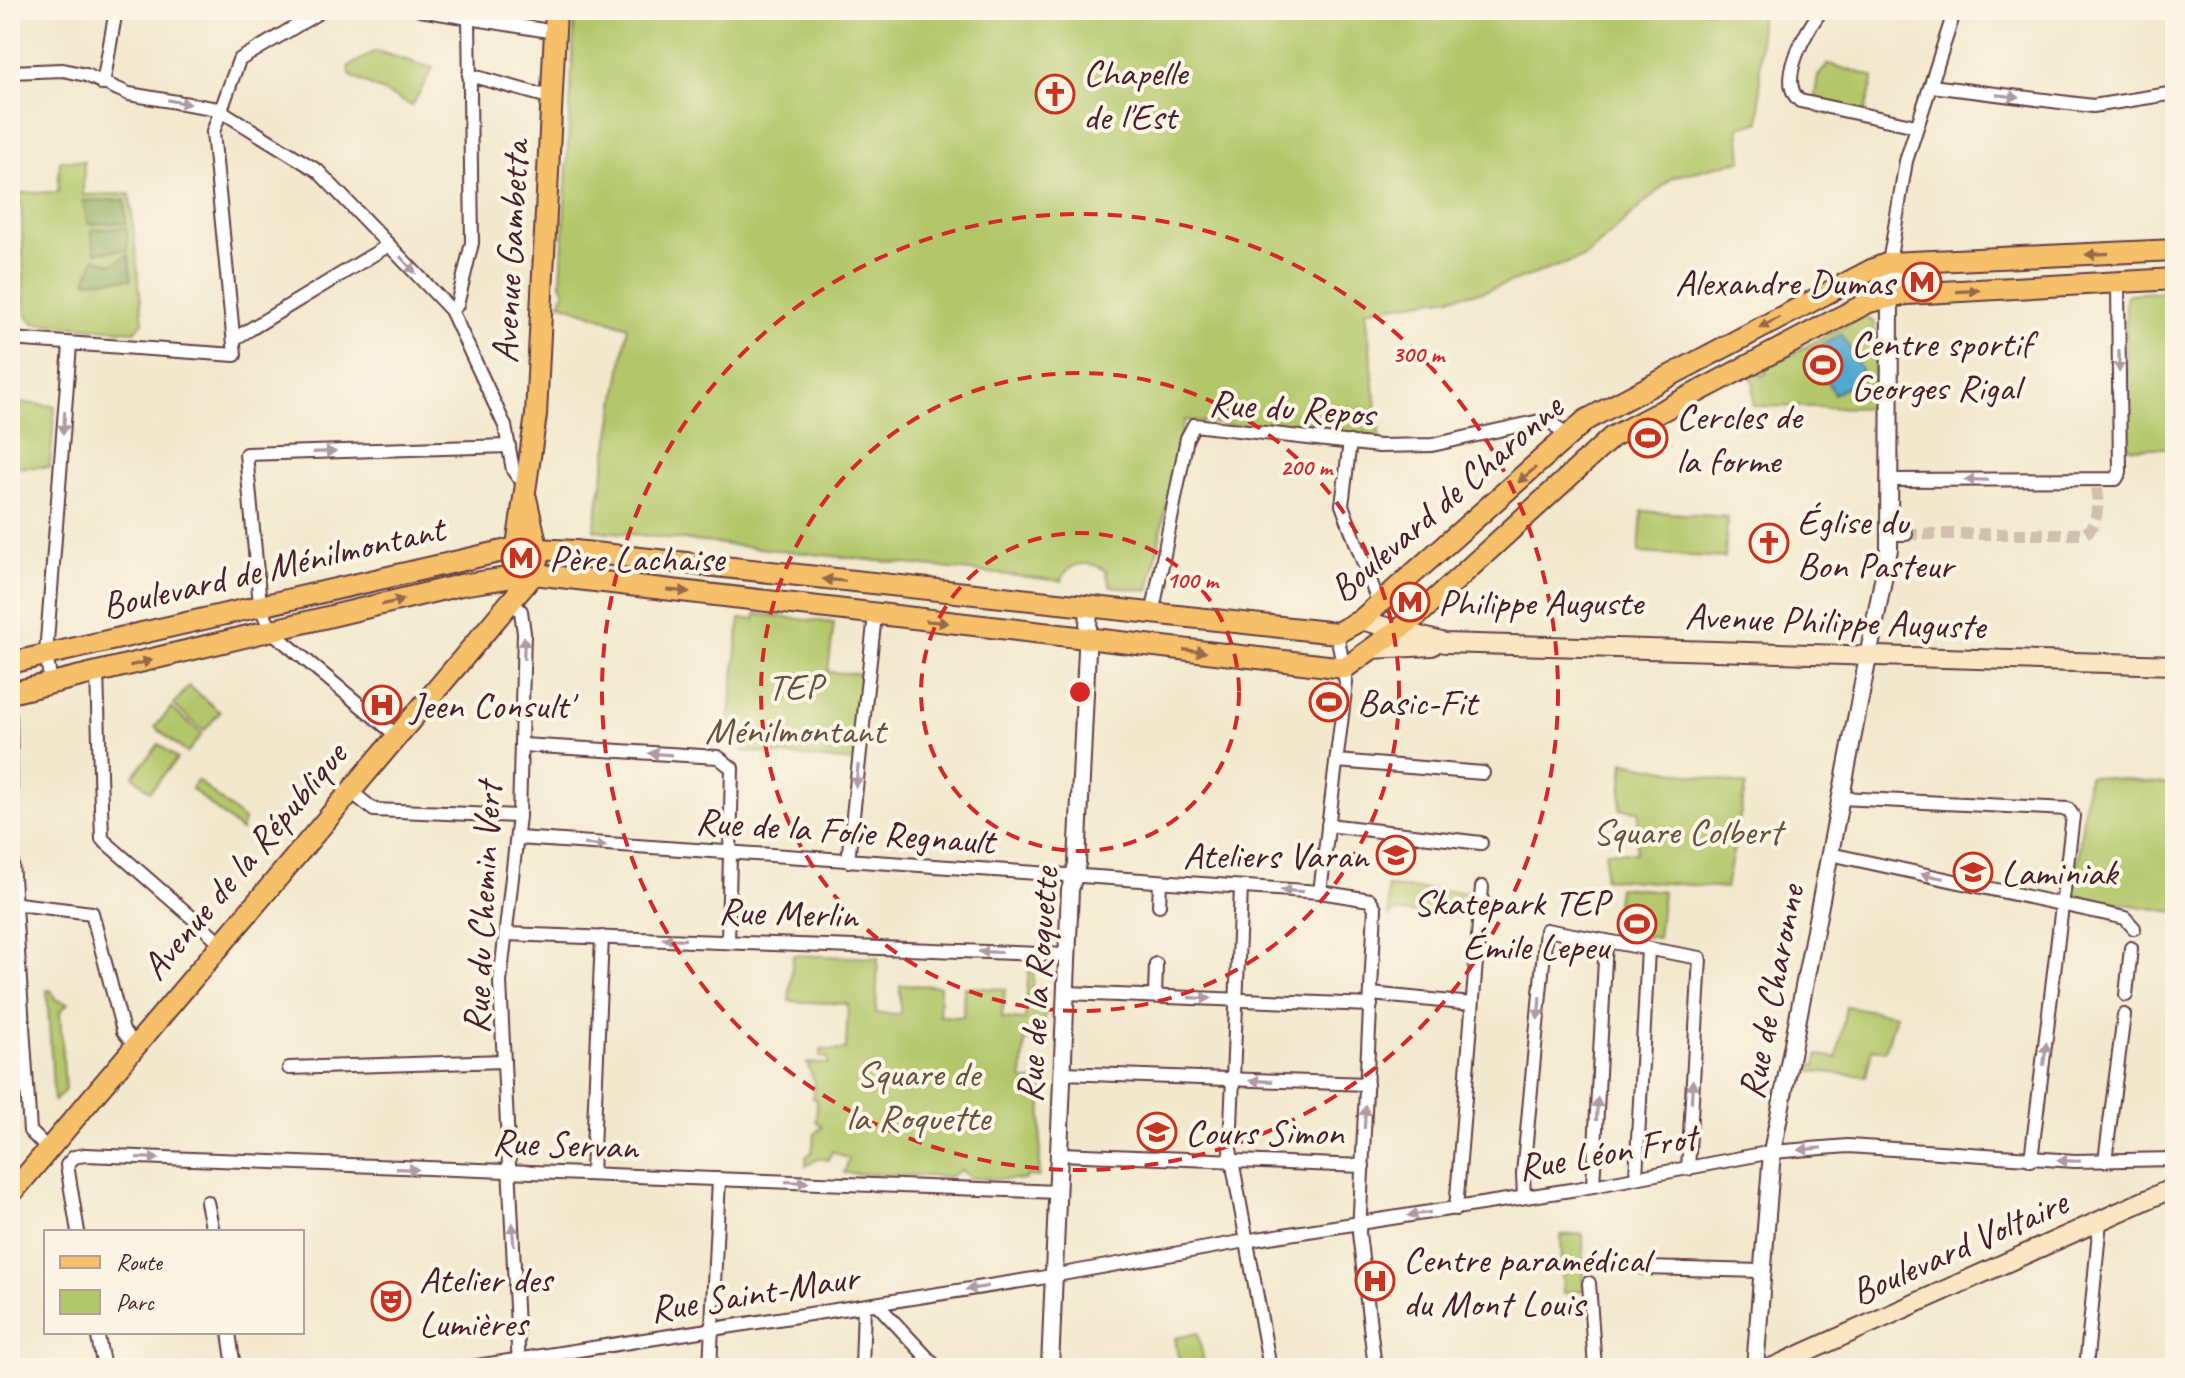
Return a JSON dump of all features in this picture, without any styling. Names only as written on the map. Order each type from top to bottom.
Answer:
[{"type":"main road","name":"Avenue Gambetta","points":[[527,489],[540,359],[556,10]]},
{"type":"main road","name":"Boulevard de Charonne","points":[[1337,633],[1361,620],[1597,413],[1889,263],[2175,250]]},
{"type":"main road","name":"Boulevard de Charonne","points":[[1345,668],[1417,616],[1612,437],[1869,302],[1890,296],[2175,279]]},
{"type":"main road","name":"Boulevard de Charonne","points":[[1597,413],[1612,437]]},
{"type":"main road","points":[[510,601],[527,489]]},
{"type":"main road","points":[[527,489],[538,548],[534,574]]},
{"type":"main road","name":"Boulevard de Ménilmontant","points":[[10,663],[516,548],[1337,633]]},
{"type":"main road","name":"Boulevard de Ménilmontant","points":[[10,693],[513,575],[534,574],[1345,668]]},
{"type":"main road","name":"Avenue de la République","points":[[10,1195],[220,942],[534,574]]},
{"type":"main road","points":[[875,615],[879,585]]},
{"type":"main road","name":"Avenue Philippe Auguste","points":[[1361,620],[1445,643]]},
{"type":"main road","name":"Avenue Philippe Auguste","points":[[1371,649],[1445,643],[2175,665]]},
{"type":"main road","name":"Boulevard Voltaire","points":[[1771,1368],[2175,1187]]},
{"type":"street","points":[[103,84],[116,10]]},
{"type":"street","points":[[10,339],[235,355],[213,132],[218,109],[239,60],[323,10]]},
{"type":"street","points":[[420,10],[555,32]]},
{"type":"street","points":[[1822,10],[1795,63],[1790,84],[1794,96],[1800,101],[1916,126]]},
{"type":"street","name":"Rue de Charonne","points":[[1755,1368],[1772,1152],[1868,656],[1898,534],[1890,480],[1890,296],[1896,289],[1897,278],[1889,263],[1906,161],[1955,10]]},
{"type":"street","points":[[451,310],[457,305],[472,243],[469,18]]},
{"type":"street","points":[[10,72],[63,70],[129,94],[218,109],[318,171],[451,310],[505,426],[515,474],[527,489]]},
{"type":"street","points":[[469,75],[552,98]]},
{"type":"street","points":[[1931,86],[2093,106],[2175,93]]},
{"type":"street","points":[[234,339],[330,284],[389,245]]},
{"type":"street","points":[[1890,480],[2116,479],[2120,472],[2118,283]]},
{"type":"street","points":[[51,683],[46,654],[70,345]]},
{"type":"street","name":"Rue du Repos","points":[[1152,615],[1191,427],[1198,425],[1350,442],[1432,445],[1549,419],[1567,438]]},
{"type":"street","points":[[1350,442],[1342,505],[1379,604]]},
{"type":"street","points":[[396,735],[271,631],[260,605],[246,454],[509,446]]},
{"type":"street","name":"Rue du Chemin Vert","points":[[510,601],[523,618],[522,745],[518,838],[500,982],[518,1364]]},
{"type":"street","name":"Rue de la Roquette","points":[[1050,1368],[1068,955],[1089,607]]},
{"type":"street","points":[[848,861],[875,615]]},
{"type":"street","points":[[1320,892],[1345,668],[1337,633]]},
{"type":"street","points":[[97,673],[104,843],[220,942]]},
{"type":"street","points":[[10,715],[12,904],[30,1131],[48,1149]]},
{"type":"street","points":[[522,745],[723,759],[732,768],[728,941]]},
{"type":"street","points":[[1337,761],[1483,773]]},
{"type":"street","points":[[349,790],[374,810],[519,816]]},
{"type":"street","points":[[1840,798],[2068,809],[2073,816],[2031,1160]]},
{"type":"street","points":[[1328,825],[1481,843]]},
{"type":"street","name":"Rue de la Folie Regnault","points":[[518,838],[1362,897],[1375,908],[1360,1223],[1375,1368]]},
{"type":"street","points":[[1830,854],[2125,918],[2134,928]]},
{"type":"street","points":[[1159,905],[1160,883]]},
{"type":"street","points":[[1456,1209],[1482,887]]},
{"type":"street","points":[[1241,888],[1232,1162],[1270,1368]]},
{"type":"street","points":[[12,904],[92,913],[123,1031],[134,1044]]},
{"type":"street","points":[[1524,1197],[1523,1174],[1546,930],[1700,958],[1688,1169]]},
{"type":"street","name":"Rue Merlin","points":[[506,934],[1068,955]]},
{"type":"street","points":[[592,1174],[602,937]]},
{"type":"street","points":[[1593,1186],[1606,941]]},
{"type":"street","points":[[2126,995],[2131,948]]},
{"type":"street","points":[[1636,1177],[1648,949]]},
{"type":"street","points":[[1155,996],[1156,964]]},
{"type":"street","points":[[1067,993],[1236,1000],[1472,1004]]},
{"type":"street","points":[[2105,1161],[2124,1015]]},
{"type":"street","points":[[10,1056],[24,1055]]},
{"type":"street","points":[[289,1068],[504,1061]]},
{"type":"street","points":[[1063,1073],[1367,1084]]},
{"type":"street","name":"Rue Léon Frot","points":[[1054,1275],[1593,1186],[1772,1152],[1848,1146],[2031,1160],[2175,1159]]},
{"type":"street","points":[[1060,1154],[1363,1166]]},
{"type":"street","name":"Rue Servan","points":[[78,1230],[68,1176],[70,1159],[100,1156],[1058,1192]]},
{"type":"street","points":[[710,1368],[719,1179]]},
{"type":"street","points":[[207,1202],[213,1230]]},
{"type":"street","points":[[2086,1368],[2100,1221]]},
{"type":"street","points":[[1644,1268],[1762,1271]]},
{"type":"street","name":"Rue Saint-Maur","points":[[464,1368],[518,1364],[711,1329],[1054,1275]]},
{"type":"street","points":[[1589,1283],[1595,1368]]},
{"type":"street","points":[[862,1368],[870,1305]]},
{"type":"street","points":[[870,1305],[937,1368]]},
{"type":"street","points":[[97,1334],[104,1368]]},
{"type":"street","points":[[229,1334],[234,1368]]},
{"type":"green space","points":[[575,10],[1760,10],[1760,122],[1739,127],[1742,160],[1673,177],[1585,257],[1482,292],[1366,310],[1380,441],[1184,420],[1149,591],[1110,586],[1106,571],[1087,564],[1069,569],[1062,581],[594,530],[628,327],[560,303],[565,292],[561,283]]},
{"type":"green space","points":[[376,51],[433,68],[412,106],[351,76],[348,67]]},
{"type":"green space","points":[[1829,64],[1874,77],[1865,112],[1814,101],[1818,76]]},
{"type":"green space","points":[[60,160],[84,161],[83,195],[130,194],[143,322],[134,331],[34,323],[25,314],[21,193],[58,192]]},
{"type":"green space","points":[[125,200],[126,223],[88,224],[83,201]]},
{"type":"green space","points":[[127,227],[128,250],[95,252],[91,230]]},
{"type":"green space","points":[[129,254],[131,279],[86,281],[95,258],[112,264]]},
{"type":"green space","points":[[2175,291],[2175,448],[2130,448],[2127,444],[2126,298],[2129,294]]},
{"type":"green space","name":"Centre sportif Georges Rigal","points":[[1864,316],[1875,323],[1874,408],[1753,406],[1754,384],[1750,376],[1759,371],[1761,376],[1767,373],[1765,368]]},
{"type":"green space","points":[[10,402],[55,406],[50,467],[10,467]]},
{"type":"green space","points":[[1642,511],[1727,517],[1725,558],[1639,553]]},
{"type":"green space","name":"TEP Ménilmontant","points":[[756,614],[834,623],[828,672],[863,674],[854,762],[743,751],[743,741],[742,745],[727,744],[740,619],[755,619]]},
{"type":"green space","points":[[189,686],[220,712],[204,731],[173,705]]},
{"type":"green space","points":[[171,708],[202,734],[187,753],[155,727]]},
{"type":"green space","points":[[159,744],[177,759],[150,791],[133,776]]},
{"type":"green space","name":"Square Colbert","points":[[1624,762],[1746,785],[1726,888],[1604,878],[1606,851],[1636,853],[1639,811],[1620,809]]},
{"type":"green space","points":[[2088,776],[2175,785],[2175,912],[2077,896],[2074,891]]},
{"type":"green space","points":[[197,780],[244,820],[241,831],[191,788]]},
{"type":"green space","points":[[1387,887],[1476,893],[1474,921],[1469,922],[1464,916],[1395,912],[1389,917]]},
{"type":"green space","points":[[1618,887],[1663,891],[1658,938],[1613,931]]},
{"type":"green space","name":"Square de la Roquette","points":[[793,955],[878,958],[876,1013],[900,1014],[900,985],[940,986],[939,1016],[963,1017],[964,987],[1005,989],[1002,1018],[1025,1020],[1029,964],[1034,964],[1033,988],[1046,988],[1044,1042],[1025,1041],[1022,1077],[1024,1081],[1043,1082],[1039,1177],[1026,1176],[1025,1180],[970,1178],[961,1170],[949,1177],[844,1173],[849,1159],[832,1151],[828,1160],[819,1158],[806,1166],[806,1157],[812,1152],[815,1134],[822,1126],[816,1121],[817,1099],[813,1099],[814,1081],[807,1063],[828,1064],[828,1058],[820,1057],[821,1050],[846,1050],[848,1004],[789,1001]]},
{"type":"green space","points":[[47,990],[51,990],[56,1000],[68,1003],[60,1012],[65,1090],[54,1102]]},
{"type":"green space","points":[[1846,1006],[1896,1015],[1885,1051],[1872,1049],[1866,1076],[1801,1070],[1802,1064],[1816,1066],[1818,1055],[1837,1058]]},
{"type":"green space","points":[[1583,1234],[1584,1290],[1563,1293],[1561,1235]]},
{"type":"green space","points":[[1198,1333],[1205,1368],[1180,1368],[1175,1338]]},
{"type":"water","points":[[1842,334],[1865,377],[1834,394],[1811,351]]},
{"type":"tunnel","points":[[1906,534],[2084,534],[2096,518],[2097,482]]},
{"type":"place","name":"Chapelle de l'Est","points":[[1055,94]]},
{"type":"place","name":"Alexandre Dumas","points":[[1922,282]]},
{"type":"place","name":"Centre sportif Georges Rigal","points":[[1823,365]]},
{"type":"place","name":"Cercles de la forme","points":[[1648,438]]},
{"type":"place","name":"Église du Bon Pasteur","points":[[1769,543]]},
{"type":"place","name":"Père Lachaise","points":[[521,558]]},
{"type":"place","name":"Philippe Auguste","points":[[1410,602]]},
{"type":"place","name":"Basic-Fit","points":[[1329,702]]},
{"type":"place","name":"Jeen Consult'","points":[[382,705]]},
{"type":"place","name":"Ateliers Varan","points":[[1396,855]]},
{"type":"place","name":"Laminiak","points":[[1973,872]]},
{"type":"place","name":"Skatepark TEP Émile Lepeu","points":[[1637,924]]},
{"type":"place","name":"Cours Simon","points":[[1157,1132]]},
{"type":"place","name":"Centre paramédical du Mont Louis","points":[[1375,1281]]},
{"type":"place","name":"Atelier des Lumières","points":[[391,1301]]}]
